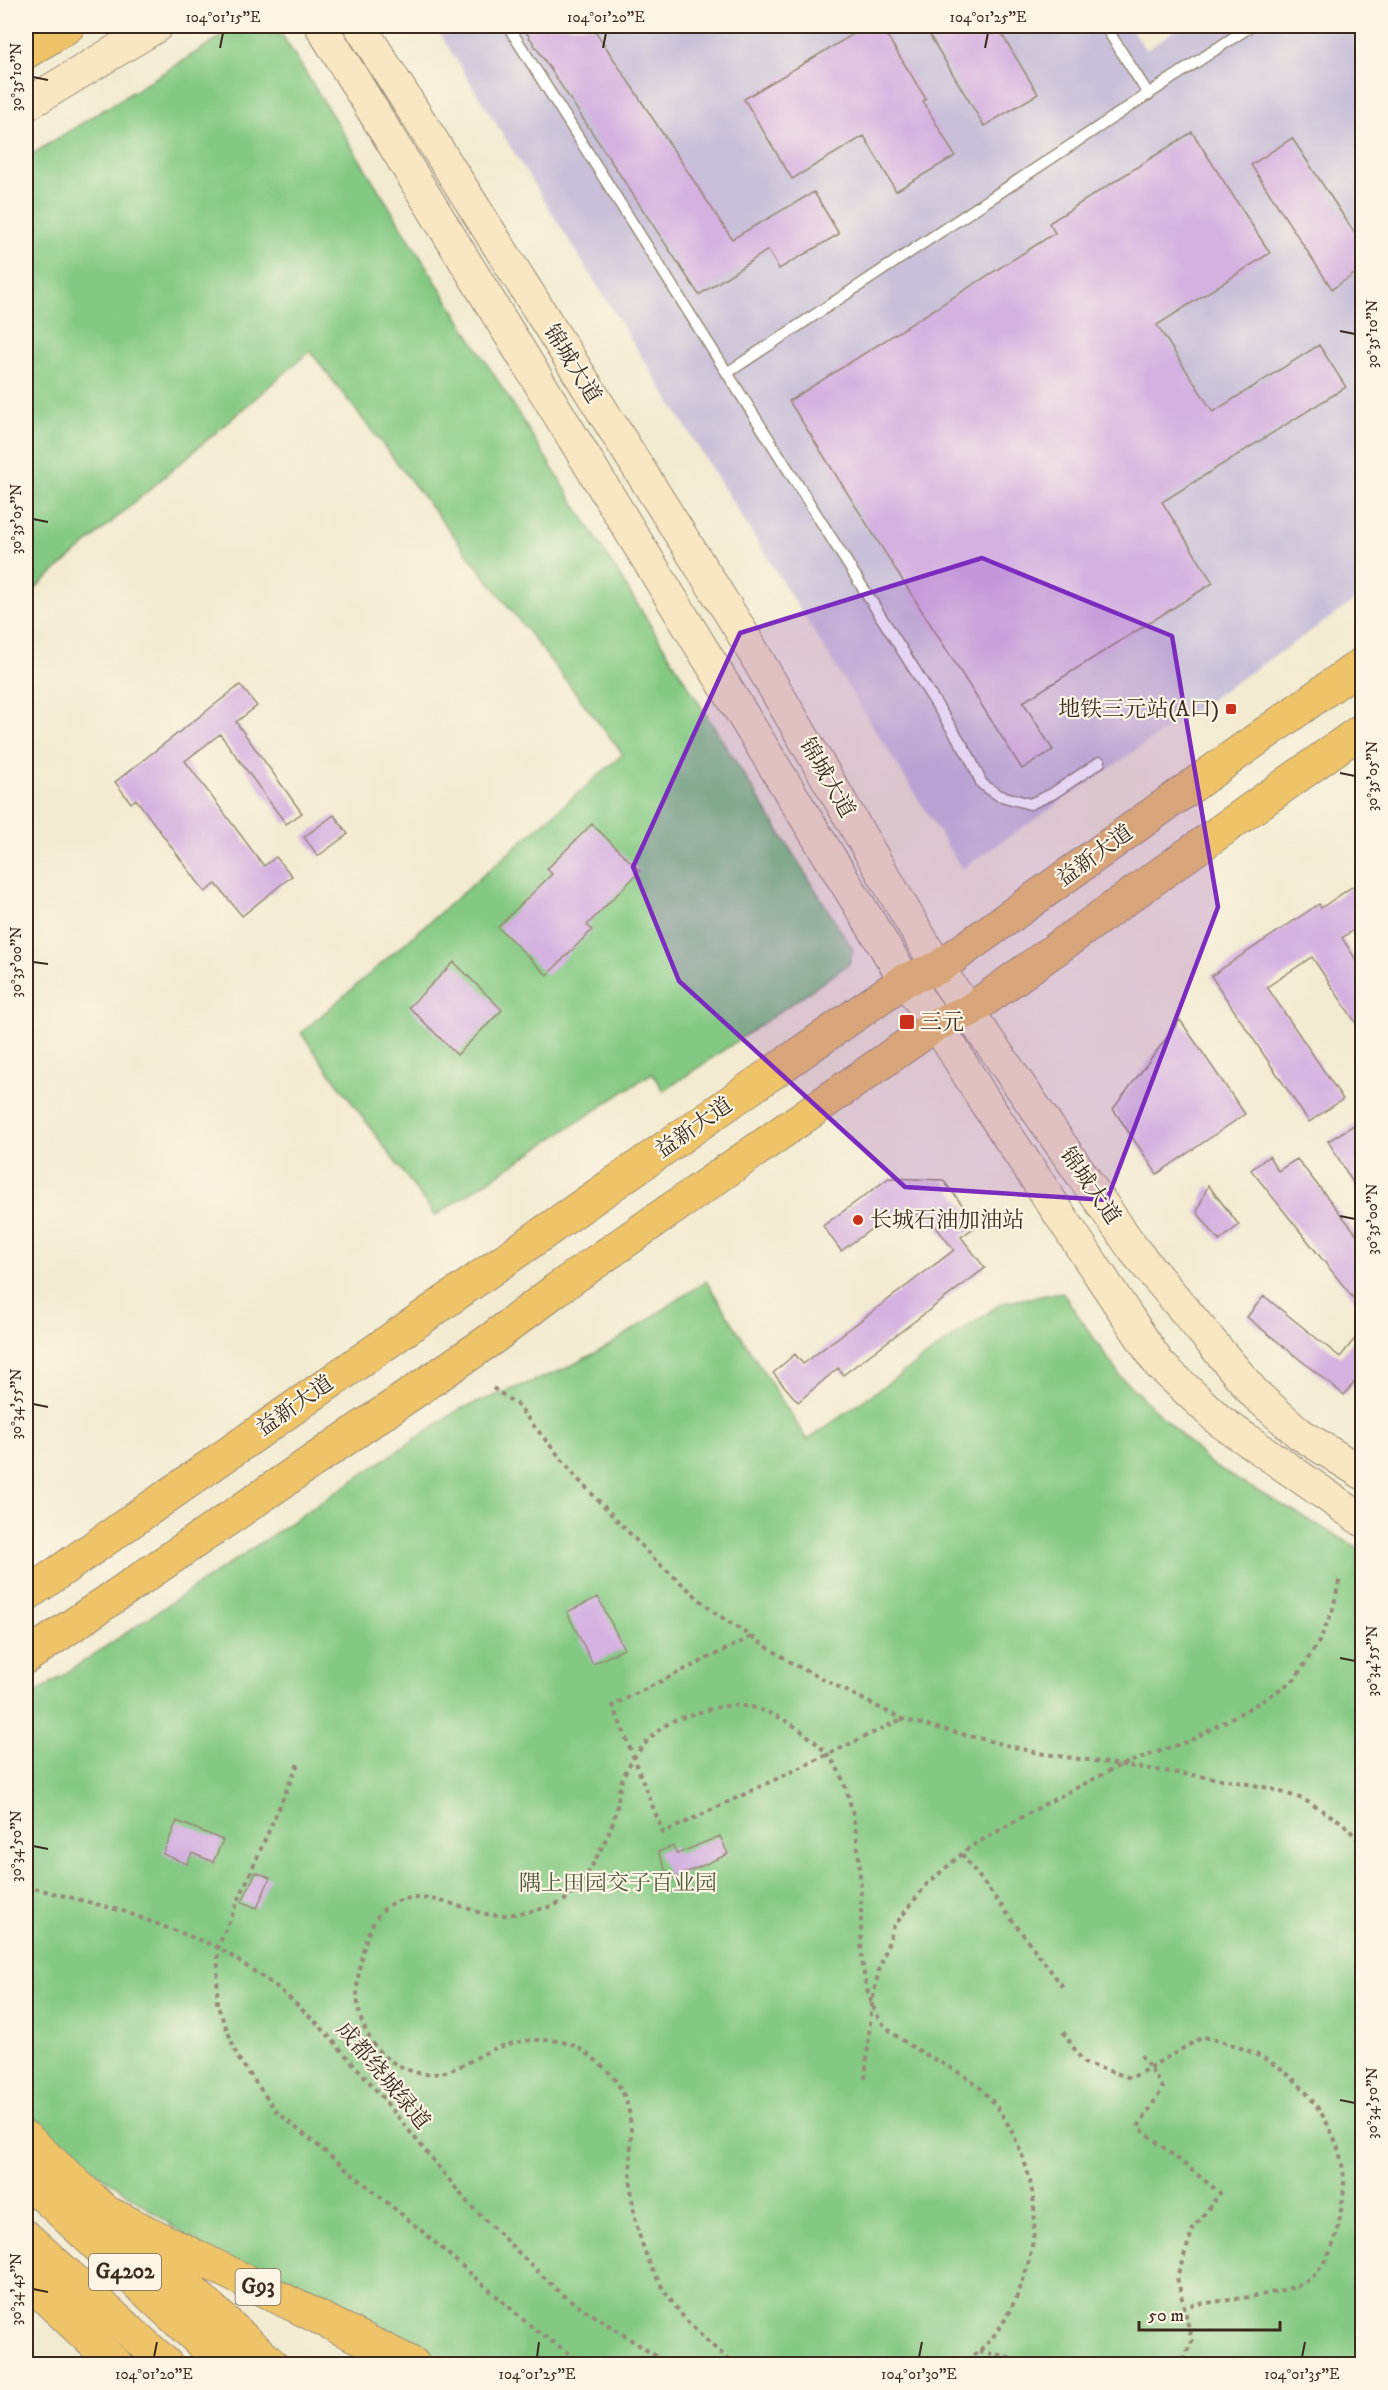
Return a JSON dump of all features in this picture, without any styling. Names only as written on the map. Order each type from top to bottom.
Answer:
[{"type":"main road","points":[[26,52],[68,26]]},
{"type":"main road","points":[[26,105],[157,26]]},
{"type":"main road","name":"锦城大道","points":[[321,26],[905,980],[937,1024],[987,1105],[1159,1364],[1220,1422],[1362,1520]]},
{"type":"main road","name":"锦城大道","points":[[360,26],[738,626],[939,968],[1134,1250],[1247,1385],[1300,1434],[1362,1473]]},
{"type":"main road","name":"益新大道","points":[[26,1595],[905,980],[939,968],[1362,664]]},
{"type":"main road","points":[[29,1655],[493,1338],[557,1289],[937,1024],[969,1011],[1362,730]]},
{"type":"main road","name":"G93","points":[[26,2138],[102,2210],[413,2364]]},
{"type":"main road","name":"G4202","points":[[26,2179],[224,2364]]},
{"type":"main road","points":[[102,2210],[271,2364]]},
{"type":"main road","name":"G4202","points":[[26,2237],[166,2364]]},
{"type":"main road","points":[[26,2279],[116,2364]]},
{"type":"lane","points":[[508,26],[969,756],[982,784],[998,795],[1030,804],[1052,794],[1100,762]]},
{"type":"lane","points":[[1105,26],[1149,94]]},
{"type":"lane","points":[[727,373],[1251,26]]},
{"type":"path","points":[[493,1388],[516,1404],[577,1478],[654,1559],[715,1613],[795,1665],[902,1719],[1038,1753],[1269,1788],[1304,1800],[1343,1823],[1362,1844]]},
{"type":"path","points":[[865,2079],[872,2002],[879,1970],[894,1926],[927,1884],[962,1854],[1045,1804],[1121,1765],[1189,1741],[1261,1702],[1295,1679],[1320,1640],[1333,1609],[1340,1577]]},
{"type":"path","points":[[752,1637],[614,1705],[663,1833],[902,1719]]},
{"type":"path","points":[[738,2364],[728,2359],[699,2334],[671,2304],[653,2271],[639,2233],[632,2200],[631,2113],[621,2088],[603,2065],[578,2046],[546,2040],[519,2042],[492,2049],[459,2068],[430,2075],[408,2070],[383,2057],[364,2028],[356,1999],[359,1968],[369,1928],[381,1909],[396,1899],[425,1898],[491,1915],[533,1911],[562,1901],[585,1880],[602,1848],[615,1817],[622,1777],[644,1745],[668,1723],[731,1703],[766,1711],[797,1728],[828,1754],[848,1794],[857,1843],[861,1969],[877,2016],[908,2045],[974,2083],[1002,2113],[1026,2160],[1035,2211],[1032,2251],[1021,2288],[1003,2322],[979,2352],[957,2364]]},
{"type":"path","points":[[298,1764],[218,1947],[217,2004],[238,2058],[276,2112],[423,2232],[534,2329],[585,2364]]},
{"type":"path","points":[[962,1854],[1063,1987]]},
{"type":"path","name":"成都绕城绿道","points":[[26,1887],[123,1911],[218,1947],[277,1987],[319,2025],[367,2079],[468,2203],[561,2294],[668,2364]]},
{"type":"path","points":[[1063,2032],[1084,2063],[1131,2078],[1203,2037],[1225,2042],[1274,2064],[1297,2084],[1325,2117],[1338,2151],[1344,2183],[1339,2226],[1326,2259],[1311,2278],[1300,2285],[1268,2293],[1184,2306]]},
{"type":"path","points":[[1141,2055],[1163,2088],[1138,2127],[1220,2193],[1193,2229],[1177,2277],[1191,2342],[1181,2364]]},
{"type":"path","points":[[979,2352],[1005,2356],[1023,2364]]},
{"type":"path","points":[[1200,2364],[1236,2362],[1237,2364]]},
{"type":"highlighted area","points":[[982,558],[1172,636],[1218,907],[1107,1200],[905,1187],[679,981],[633,867],[740,633]]},
{"type":"shaded area","points":[[435,26],[1129,26],[1146,50],[1181,26],[1362,26],[1362,596],[962,869]]},
{"type":"green space","points":[[237,27],[282,35],[853,950],[849,964],[664,1091],[652,1073],[435,1216],[301,1033],[623,754],[310,351],[26,596],[26,158]]},
{"type":"green space","name":"隅上田园交子百业园","points":[[706,1281],[807,1440],[1002,1303],[1062,1292],[1120,1376],[1213,1466],[1362,1550],[1362,2364],[431,2364],[219,2259],[70,2153],[26,2110],[26,1700],[460,1409],[565,1369],[610,1345]]},
{"type":"building","points":[[522,26],[592,26],[732,239],[814,192],[839,234],[779,269],[768,250],[699,295]]},
{"type":"building","points":[[867,26],[881,26],[926,99],[923,101],[955,156],[896,191],[864,136],[792,179],[744,99]]},
{"type":"building","points":[[924,26],[997,26],[1038,94],[984,126]]},
{"type":"building","points":[[1192,132],[1270,253],[1157,325],[1213,412],[1319,345],[1346,387],[1162,502],[1213,583],[1023,702],[1053,750],[1022,769],[789,401],[1055,233],[1049,223]]},
{"type":"building","points":[[1292,138],[1362,244],[1362,269],[1332,289],[1251,165]]},
{"type":"building","points":[[240,685],[257,706],[236,722],[302,813],[286,824],[220,734],[185,761],[264,866],[276,857],[292,876],[242,916],[216,884],[205,892],[136,799],[131,803],[115,782]]},
{"type":"building","points":[[334,815],[348,834],[318,856],[304,837]]},
{"type":"building","points":[[592,824],[640,871],[587,925],[592,930],[547,975],[498,927],[552,874],[547,869]]},
{"type":"building","points":[[1362,880],[1362,924],[1342,938],[1362,969],[1362,1032],[1312,957],[1267,987],[1343,1099],[1309,1122],[1211,976],[1319,904],[1321,908]]},
{"type":"building","points":[[454,962],[502,1010],[457,1055],[409,1007]]},
{"type":"building","points":[[1180,1020],[1245,1114],[1157,1174],[1113,1109]]},
{"type":"building","points":[[1362,1120],[1362,1198],[1328,1141]]},
{"type":"building","points":[[1269,1156],[1278,1171],[1297,1159],[1362,1241],[1362,1309],[1251,1170]]},
{"type":"building","points":[[889,1178],[943,1180],[978,1225],[961,1237],[985,1268],[843,1375],[838,1368],[798,1402],[773,1373],[795,1354],[803,1364],[954,1250],[926,1214],[892,1214],[841,1251],[823,1226]]},
{"type":"building","points":[[1208,1185],[1239,1225],[1219,1241],[1197,1212]]},
{"type":"building","points":[[1264,1296],[1340,1357],[1362,1330],[1362,1373],[1344,1395],[1247,1317]]},
{"type":"building","points":[[598,1597],[624,1649],[593,1664],[567,1612]]},
{"type":"building","points":[[177,1821],[223,1840],[213,1862],[192,1853],[187,1864],[163,1854]]},
{"type":"building","points":[[720,1836],[728,1854],[670,1880],[658,1852],[673,1846],[677,1854]]},
{"type":"building","points":[[256,1872],[270,1878],[257,1908],[242,1902]]},
{"type":"place","name":"地铁三元站(A口)","points":[[1231,709]]},
{"type":"place","name":"三元","points":[[907,1022]]},
{"type":"place","name":"长城石油加油站","points":[[858,1220]]}]
